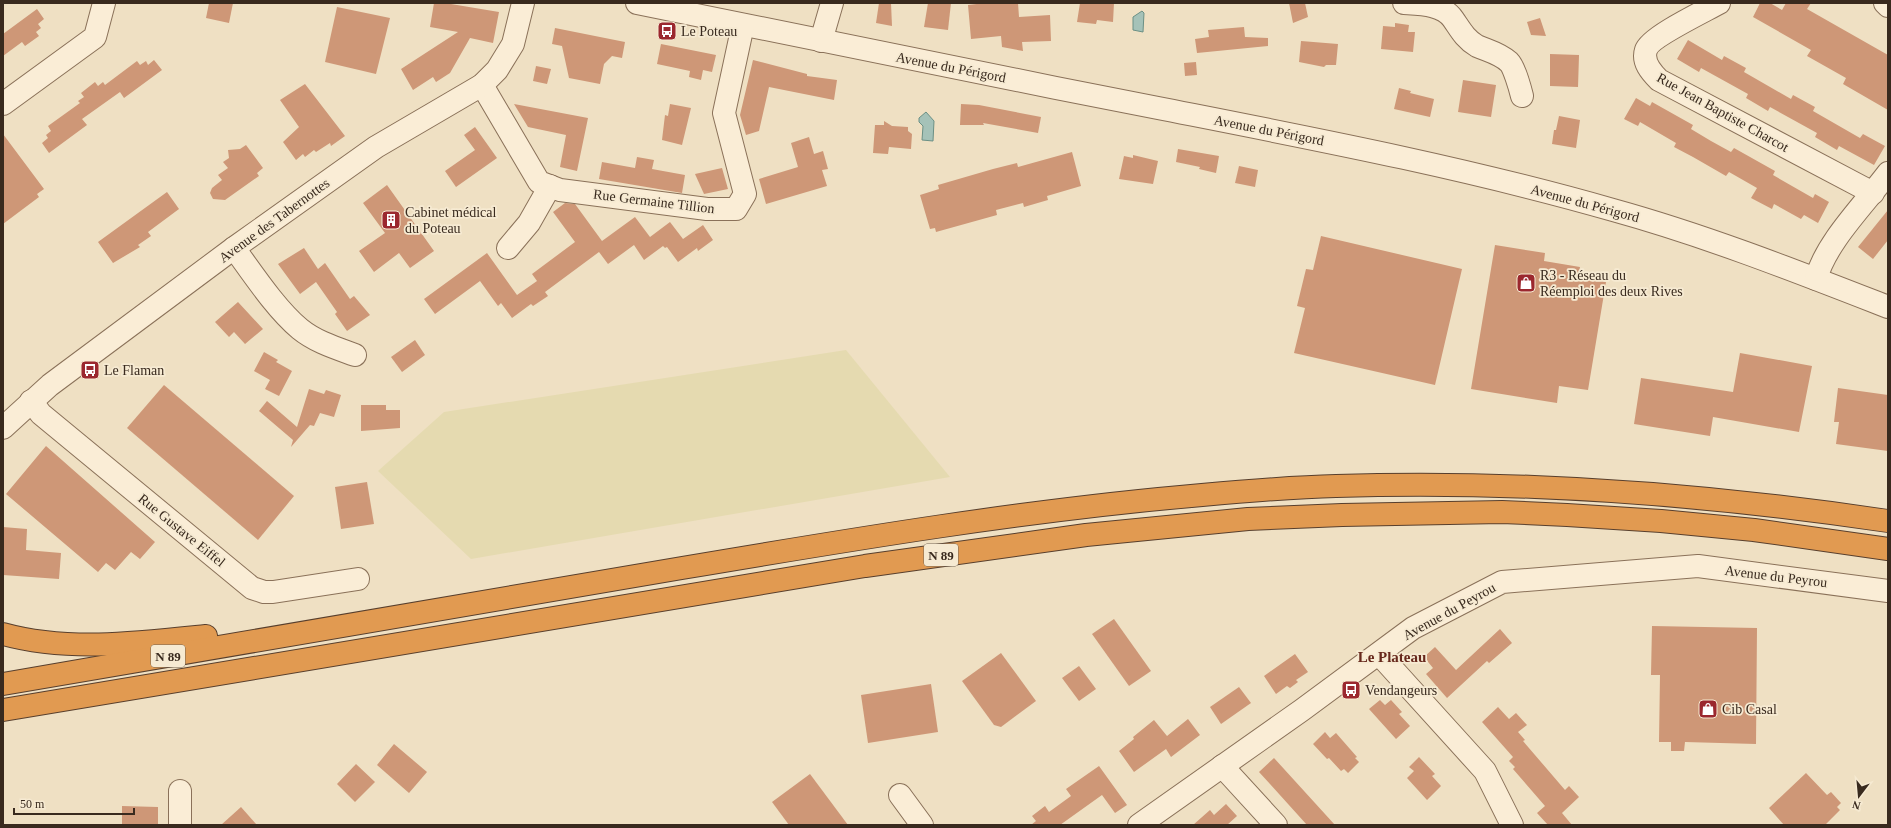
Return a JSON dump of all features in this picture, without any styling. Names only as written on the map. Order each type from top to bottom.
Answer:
[{"type":"highway","name":"N 89","points":[[3,684],[724,561],[957,523],[1145,500],[1246,491],[1332,486],[1506,485],[1700,497],[1796,507],[1888,521]]},
{"type":"highway","name":"N 89","points":[[3,710],[865,566],[1086,535],[1248,519],[1342,514],[1471,512],[1560,514],[1661,521],[1754,530],[1888,549]]},
{"type":"highway","points":[[3,634],[19,638],[61,644],[143,641],[287,627],[332,628]]},
{"type":"street","points":[[3,104],[95,37],[104,3]]},
{"type":"street","name":"Avenue des Tabernottes","points":[[3,428],[31,401],[234,248],[376,147],[482,85],[496,70],[513,44],[523,3]]},
{"type":"street","name":"Avenue du Périgord","points":[[637,3],[1340,144],[1491,178],[1587,202],[1661,224],[1816,279],[1888,307]]},
{"type":"street","points":[[821,41],[832,3]]},
{"type":"street","points":[[1404,3],[1427,5],[1439,9],[1452,17],[1461,33],[1476,45],[1493,52],[1510,63],[1522,96]]},
{"type":"street","name":"Rue Jean Baptiste Charcot","points":[[1719,3],[1655,38],[1646,49],[1645,59],[1651,72],[1659,80],[1873,193]]},
{"type":"street","points":[[1885,3],[1888,6]]},
{"type":"street","name":"Rue Germaine Tillion","points":[[482,85],[539,182],[560,190],[708,209],[736,209],[745,194],[724,113],[743,25]]},
{"type":"street","points":[[1816,279],[1827,251],[1888,173]]},
{"type":"street","points":[[508,248],[530,223],[550,186]]},
{"type":"street","points":[[234,248],[289,318],[301,330],[330,346],[355,355]]},
{"type":"street","name":"Rue Gustave Eiffel","points":[[31,401],[41,414],[252,588],[264,592],[273,592],[358,578]]},
{"type":"street","name":"Avenue du Peyrou","points":[[1139,825],[1379,654],[1413,628],[1502,582],[1698,566],[1888,591]]},
{"type":"street","points":[[1379,654],[1485,770],[1512,825]]},
{"type":"street","points":[[1222,766],[1276,825]]},
{"type":"street","points":[[180,791],[180,825]]},
{"type":"street","points":[[900,795],[922,825]]},
{"type":"shaded area","points":[[846,350],[950,477],[471,559],[378,471],[444,412]]},
{"type":"water","points":[[1142,11],[1144,13],[1143,32],[1133,30],[1133,17]]},
{"type":"water","points":[[926,112],[934,121],[933,141],[922,140],[923,126],[919,122],[919,118]]},
{"type":"building","points":[[209,3],[233,3],[229,23],[206,18]]},
{"type":"building","points":[[434,3],[445,3],[499,12],[493,43],[470,38],[450,73],[436,82],[433,77],[413,90],[401,69],[458,32],[430,27]]},
{"type":"building","points":[[879,3],[891,3],[892,26],[876,23]]},
{"type":"building","points":[[928,3],[951,3],[948,30],[924,27]]},
{"type":"building","points":[[985,3],[1018,3],[1019,17],[1050,15],[1051,41],[1022,42],[1023,51],[1002,47],[1001,36],[971,39],[968,5]]},
{"type":"building","points":[[1080,3],[1114,3],[1113,22],[1097,20],[1096,24],[1077,22]]},
{"type":"building","points":[[1289,3],[1305,3],[1308,17],[1293,23]]},
{"type":"building","points":[[1760,3],[1770,3],[1782,10],[1786,3],[1811,3],[1807,9],[1888,55],[1888,110],[1843,84],[1846,78],[1807,56],[1811,50],[1753,17]]},
{"type":"building","points":[[337,7],[390,18],[376,74],[325,62]]},
{"type":"building","points":[[37,9],[44,19],[38,24],[41,28],[36,32],[39,36],[25,46],[22,42],[3,56],[3,34]]},
{"type":"building","points":[[1540,18],[1546,36],[1531,35],[1527,22]]},
{"type":"building","points":[[1395,23],[1409,25],[1408,32],[1415,32],[1413,52],[1381,49],[1383,26],[1395,27]]},
{"type":"building","points":[[1244,27],[1245,37],[1268,38],[1268,46],[1197,53],[1195,39],[1209,37],[1208,30]]},
{"type":"building","points":[[555,28],[625,42],[622,58],[612,56],[604,64],[600,84],[569,78],[562,46],[552,44]]},
{"type":"building","points":[[1688,40],[1722,60],[1724,56],[1746,68],[1744,72],[1791,99],[1793,95],[1815,107],[1813,111],[1860,138],[1863,134],[1885,146],[1874,165],[1839,146],[1837,150],[1815,137],[1817,133],[1770,107],[1768,111],[1746,98],[1748,94],[1701,68],[1699,72],[1677,59]]},
{"type":"building","points":[[1301,41],[1338,44],[1336,65],[1326,65],[1324,67],[1299,62]]},
{"type":"building","points":[[661,44],[716,55],[712,72],[703,70],[701,80],[689,77],[690,71],[657,64]]},
{"type":"building","points":[[1550,54],[1579,55],[1578,87],[1550,86]]},
{"type":"building","points":[[154,60],[162,70],[124,98],[120,92],[82,119],[87,125],[49,153],[42,143],[48,138],[46,135],[51,131],[48,126],[80,103],[78,101],[84,97],[81,93],[95,82],[98,86],[103,82],[105,85],[137,61],[140,65],[146,61],[148,65]]},
{"type":"building","points":[[753,60],[807,74],[807,76],[837,80],[834,100],[769,87],[759,131],[746,135],[740,115]]},
{"type":"building","points":[[1196,62],[1197,75],[1185,76],[1184,63]]},
{"type":"building","points":[[536,66],[551,69],[547,84],[533,81]]},
{"type":"building","points":[[1463,80],[1496,85],[1491,117],[1458,112]]},
{"type":"building","points":[[305,84],[345,136],[331,146],[330,143],[316,152],[314,150],[305,157],[303,154],[296,160],[283,142],[299,127],[280,100]]},
{"type":"building","points":[[1399,88],[1411,91],[1410,93],[1434,99],[1430,117],[1394,109]]},
{"type":"building","points":[[1636,98],[1650,106],[1652,102],[1693,125],[1691,129],[1711,141],[1731,152],[1734,148],[1775,171],[1773,175],[1813,198],[1815,194],[1829,202],[1818,223],[1804,215],[1801,219],[1774,204],[1772,209],[1751,198],[1757,188],[1729,172],[1726,176],[1674,147],[1676,143],[1640,122],[1638,126],[1624,119]]},
{"type":"building","points":[[514,104],[588,118],[577,171],[560,167],[566,135],[528,127]]},
{"type":"building","points":[[670,104],[691,108],[682,145],[662,140],[665,115],[668,116]]},
{"type":"building","points":[[961,104],[979,105],[1041,117],[1038,133],[983,123],[984,125],[960,125]]},
{"type":"building","points":[[1559,116],[1580,120],[1576,148],[1552,144],[1554,130],[1556,130]]},
{"type":"building","points":[[884,121],[892,126],[908,127],[908,131],[912,134],[911,149],[889,147],[888,154],[873,153],[875,125],[884,125]]},
{"type":"building","points":[[475,127],[497,158],[456,187],[445,171],[475,150],[464,135]]},
{"type":"building","points":[[3,134],[44,189],[37,194],[39,197],[3,224]]},
{"type":"building","points":[[809,137],[814,154],[823,151],[828,169],[822,170],[827,186],[766,204],[759,179],[798,167],[791,143]]},
{"type":"building","points":[[246,145],[263,168],[257,173],[259,176],[225,200],[213,199],[210,193],[212,188],[222,180],[218,175],[228,168],[223,162],[229,158],[228,150],[240,149]]},
{"type":"building","points":[[1178,149],[1219,156],[1216,173],[1199,169],[1200,167],[1176,162]]},
{"type":"building","points":[[1072,152],[1081,186],[1047,196],[1048,200],[1024,207],[1023,203],[996,210],[997,215],[936,232],[935,228],[930,229],[920,195],[939,189],[938,185],[1017,163],[1018,167]]},
{"type":"building","points":[[1133,155],[1158,161],[1153,184],[1119,179],[1124,156],[1133,158]]},
{"type":"building","points":[[637,157],[654,160],[652,169],[685,175],[682,193],[599,179],[602,162],[635,168]]},
{"type":"building","points":[[1239,166],[1258,170],[1255,187],[1235,183]]},
{"type":"building","points":[[722,168],[728,189],[704,194],[695,174]]},
{"type":"building","name":"Cabinet médical du Poteau","points":[[387,185],[434,251],[410,268],[399,253],[374,272],[359,251],[385,233],[363,203]]},
{"type":"building","points":[[167,192],[179,209],[148,232],[151,236],[138,245],[140,247],[113,263],[98,242]]},
{"type":"building","points":[[565,203],[575,204],[602,241],[635,217],[650,237],[670,222],[683,239],[703,225],[713,240],[698,251],[697,248],[678,262],[667,247],[665,248],[663,246],[644,260],[634,245],[608,264],[599,252],[545,292],[548,296],[533,306],[531,304],[512,318],[501,303],[498,306],[480,281],[435,314],[424,299],[487,253],[517,295],[537,281],[532,274],[575,242],[553,212]]},
{"type":"building","points":[[1888,210],[1888,240],[1873,259],[1858,247]]},
{"type":"building","points":[[1321,236],[1462,269],[1435,385],[1294,353],[1305,308],[1297,306],[1306,269],[1313,270]]},
{"type":"building","points":[[1495,245],[1545,253],[1544,261],[1580,267],[1578,277],[1606,282],[1588,390],[1559,386],[1557,403],[1471,389]]},
{"type":"building","points":[[304,248],[318,269],[325,263],[350,299],[354,296],[370,315],[347,331],[335,314],[337,312],[316,282],[300,294],[278,264]]},
{"type":"building","points":[[238,302],[263,329],[245,344],[234,332],[229,337],[215,322]]},
{"type":"building","points":[[415,340],[425,355],[402,372],[391,357]]},
{"type":"building","points":[[264,352],[278,360],[276,362],[292,371],[279,396],[265,389],[270,380],[254,371]]},
{"type":"building","points":[[1740,353],[1812,366],[1799,432],[1713,417],[1710,436],[1634,424],[1641,378],[1733,392]]},
{"type":"building","points":[[164,385],[294,496],[258,540],[127,428]]},
{"type":"building","points":[[1838,388],[1888,395],[1888,451],[1836,444],[1839,422],[1834,422]]},
{"type":"building","points":[[309,389],[324,394],[326,390],[341,395],[334,417],[320,413],[314,426],[310,425],[291,447],[293,440],[259,411],[267,401],[297,427]]},
{"type":"building","points":[[361,405],[386,405],[386,410],[400,410],[400,428],[361,431]]},
{"type":"building","points":[[46,446],[155,542],[140,559],[131,552],[115,570],[106,563],[98,572],[6,494]]},
{"type":"building","points":[[367,482],[374,524],[341,529],[335,487]]},
{"type":"building","points":[[3,527],[27,529],[26,550],[61,553],[59,579],[3,575]]},
{"type":"building","points":[[1114,619],[1151,671],[1129,686],[1092,634]]},
{"type":"building","name":"Cib Casal","points":[[1652,626],[1757,628],[1756,744],[1685,742],[1684,751],[1671,751],[1671,742],[1659,742],[1660,675],[1651,675]]},
{"type":"building","points":[[1500,629],[1512,643],[1489,663],[1487,661],[1447,698],[1426,674],[1433,668],[1424,657],[1435,647],[1456,670]]},
{"type":"building","points":[[1001,653],[1036,701],[1001,727],[994,725],[962,681]]},
{"type":"building","points":[[1295,654],[1308,672],[1296,680],[1298,682],[1290,688],[1287,686],[1276,694],[1264,676]]},
{"type":"building","points":[[1079,666],[1096,689],[1079,701],[1062,678]]},
{"type":"building","points":[[931,684],[938,732],[868,743],[861,695]]},
{"type":"building","points":[[1239,687],[1251,703],[1221,724],[1210,707]]},
{"type":"building","points":[[1380,700],[1385,705],[1391,700],[1402,712],[1399,714],[1410,726],[1396,739],[1369,709]]},
{"type":"building","points":[[1498,707],[1509,719],[1516,713],[1527,725],[1518,732],[1525,740],[1523,741],[1565,790],[1569,786],[1579,797],[1562,813],[1572,825],[1548,825],[1537,813],[1545,806],[1513,769],[1515,767],[1509,761],[1513,757],[1482,722]]},
{"type":"building","points":[[1188,719],[1200,735],[1171,757],[1166,749],[1134,772],[1119,751],[1154,720],[1167,736]]},
{"type":"building","points":[[1325,732],[1330,738],[1336,733],[1357,757],[1355,758],[1359,762],[1348,773],[1344,769],[1341,771],[1313,744]]},
{"type":"building","points":[[394,744],[427,772],[409,793],[377,765]]},
{"type":"building","points":[[1419,757],[1435,774],[1432,776],[1441,786],[1427,800],[1407,778],[1414,771],[1409,767]]},
{"type":"building","points":[[1274,758],[1335,825],[1307,825],[1259,772]]},
{"type":"building","points":[[356,764],[375,782],[355,802],[337,784]]},
{"type":"building","points":[[1099,766],[1127,805],[1115,813],[1102,795],[1060,825],[1031,825],[1036,821],[1032,816],[1045,806],[1049,812],[1071,796],[1066,789]]},
{"type":"building","points":[[1806,773],[1827,795],[1831,792],[1841,803],[1837,807],[1840,810],[1825,825],[1784,825],[1769,808]]},
{"type":"building","points":[[810,774],[848,825],[789,825],[772,802]]},
{"type":"building","points":[[1226,804],[1237,816],[1227,825],[1193,825],[1210,810],[1214,815]]},
{"type":"building","points":[[122,806],[158,807],[158,825],[122,825]]},
{"type":"building","points":[[241,807],[257,825],[221,825]]},
{"type":"place","name":"Le Poteau","points":[[667,31]]},
{"type":"place","name":"Cabinet médical du Poteau","points":[[391,220]]},
{"type":"place","name":"R3 - Réseau du Réemploi des deux Rives","points":[[1526,283]]},
{"type":"place","name":"Le Flaman","points":[[90,370]]},
{"type":"place","name":"Vendangeurs","points":[[1351,690]]},
{"type":"place","name":"Cib Casal","points":[[1708,709]]},
{"type":"district","name":"Le Plateau","points":[[1392,657]]}]
